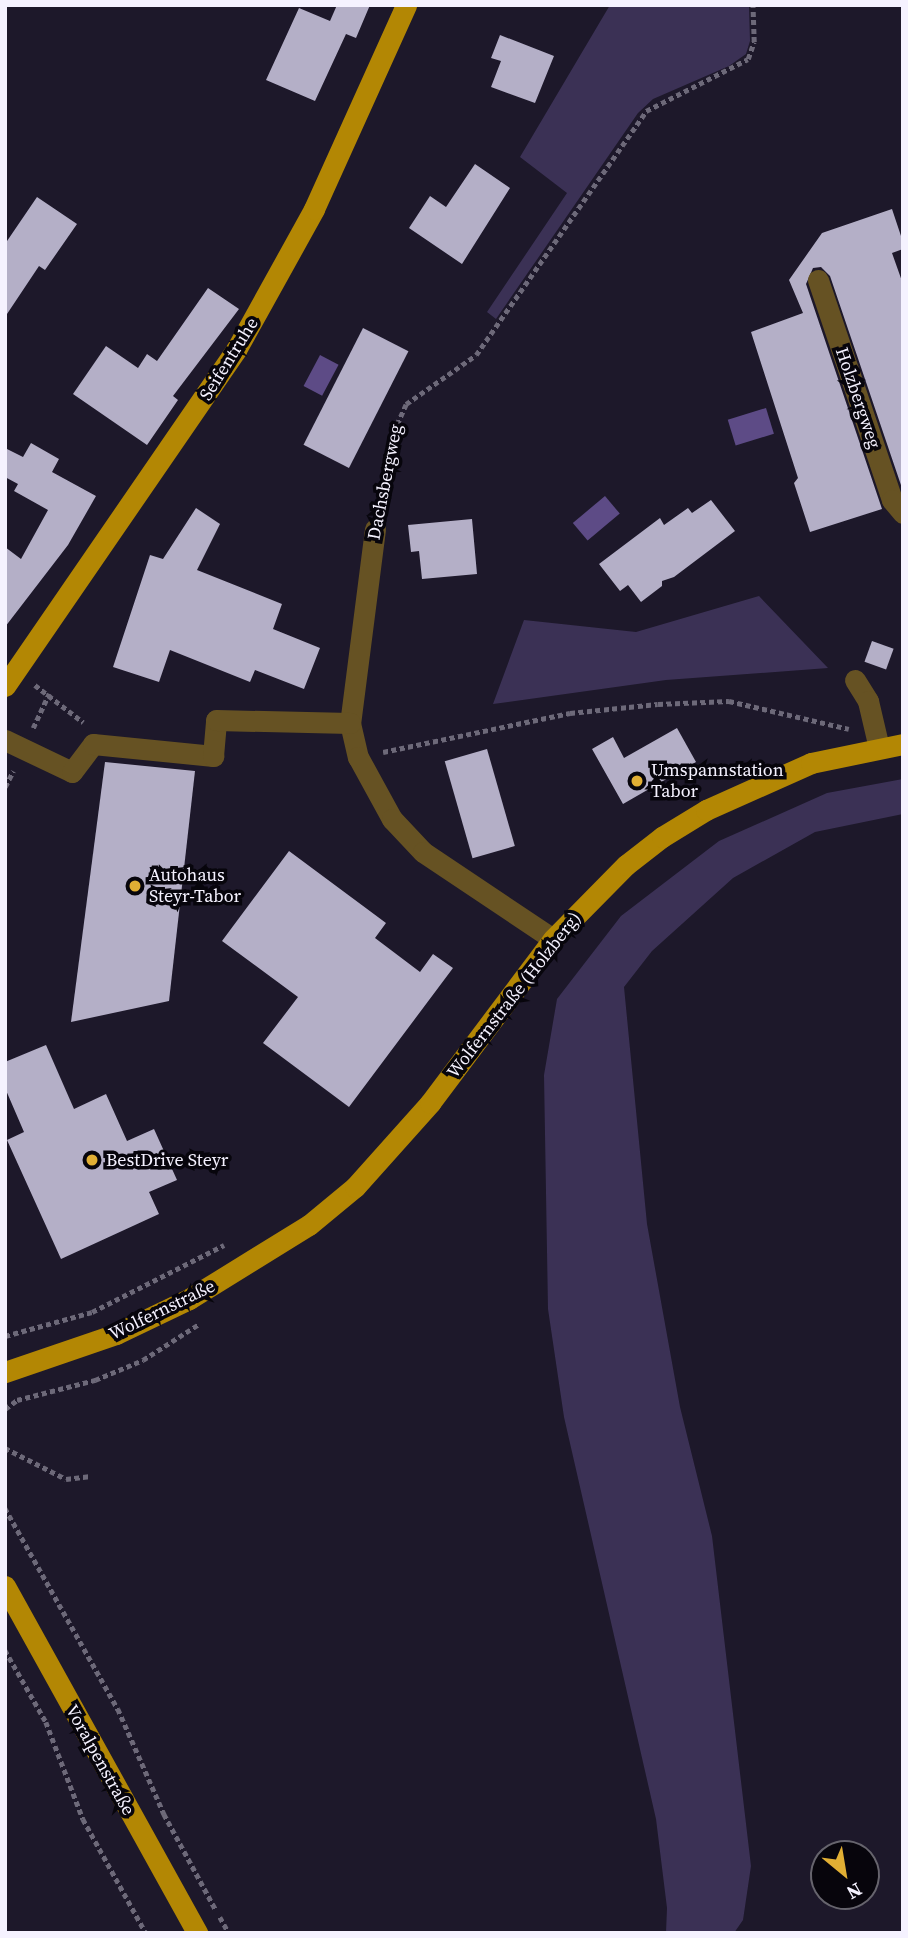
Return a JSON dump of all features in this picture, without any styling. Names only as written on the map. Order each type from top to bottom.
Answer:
[{"type":"main road","name":"Seifentruhe","points":[[10,678],[236,350],[314,209],[407,5]]},
{"type":"main road","name":"Wolfernstraße (Holzberg)","points":[[309,1225],[355,1187],[395,1146],[553,939],[626,865],[706,810],[811,763],[903,744]]},
{"type":"main road","name":"Wolfernstraße","points":[[5,1372],[116,1334],[189,1299],[309,1225]]},
{"type":"main road","name":"Voralpenstraße","points":[[5,1586],[197,1933]]},
{"type":"street","name":"Holzbergweg","points":[[818,280],[892,500],[903,513]]},
{"type":"street","name":"Dachsbergweg","points":[[374,529],[350,723],[358,757],[392,819],[423,852],[553,939]]},
{"type":"street","points":[[855,680],[868,701],[879,748]]},
{"type":"street","points":[[5,740],[72,772],[93,744],[213,756],[216,720],[350,723]]},
{"type":"path","name":"Dachsbergweg","points":[[374,529],[390,439],[406,404],[476,355],[646,111],[748,59],[754,42],[753,5]]},
{"type":"path","points":[[10,678],[49,694],[74,719],[92,726]]},
{"type":"path","points":[[358,757],[570,713],[729,701],[842,724],[879,748]]},
{"type":"path","points":[[5,1336],[92,1312],[236,1238]]},
{"type":"path","points":[[5,1448],[66,1479],[89,1476]]},
{"type":"path","points":[[5,1508],[118,1709],[164,1814],[229,1933]]},
{"type":"path","points":[[5,1650],[46,1722],[83,1819],[146,1933]]},
{"type":"shaded area","points":[[610,5],[749,5],[750,41],[746,54],[729,66],[653,99],[638,113],[496,319],[487,312],[567,193],[520,157]]},
{"type":"shaded area","points":[[320,355],[339,365],[322,396],[304,386]]},
{"type":"shaded area","points":[[766,408],[774,434],[736,446],[728,420]]},
{"type":"shaded area","points":[[605,496],[620,514],[588,541],[573,523]]},
{"type":"shaded area","points":[[759,596],[828,668],[666,680],[493,704],[524,620],[636,632]]},
{"type":"shaded area","points":[[903,779],[903,814],[815,832],[733,878],[652,951],[624,987],[647,1224],[680,1407],[712,1536],[751,1866],[743,1920],[734,1933],[666,1933],[667,1908],[656,1819],[564,1417],[548,1309],[544,1075],[557,999],[621,916],[719,841],[827,793]]},
{"type":"building","points":[[337,5],[370,5],[356,38],[346,34],[315,101],[266,80],[299,8],[330,21]]},
{"type":"building","points":[[500,35],[554,56],[535,103],[491,87],[501,61],[491,58]]},
{"type":"building","points":[[475,164],[510,188],[462,264],[409,228],[430,196],[446,207]]},
{"type":"building","points":[[37,197],[77,224],[45,270],[39,266],[5,317],[5,244]]},
{"type":"building","points":[[892,209],[903,242],[903,249],[892,253],[903,284],[903,491],[830,276],[821,267],[813,268],[806,284],[882,509],[810,532],[794,483],[798,478],[751,332],[803,313],[789,280],[822,233]]},
{"type":"building","points":[[208,288],[239,309],[173,396],[178,400],[147,445],[73,394],[106,346],[138,368],[147,354],[157,361]]},
{"type":"building","points":[[363,328],[408,351],[349,468],[304,445]]},
{"type":"building","points":[[31,443],[59,459],[52,472],[96,496],[68,545],[5,627],[5,547],[21,559],[48,510],[14,491],[18,484],[5,477],[5,448],[23,457]]},
{"type":"building","points":[[711,500],[735,531],[674,577],[662,581],[662,586],[641,602],[628,585],[620,591],[599,564],[660,518],[664,525],[688,508],[692,513]]},
{"type":"building","points":[[196,508],[220,524],[197,570],[282,604],[273,629],[320,648],[304,689],[255,670],[250,682],[170,650],[159,682],[113,667],[150,555],[163,559]]},
{"type":"building","points":[[472,519],[477,574],[422,579],[419,551],[411,552],[408,525]]},
{"type":"building","points":[[872,641],[894,649],[886,670],[864,662]]},
{"type":"building","name":"Umspannstation Tabor","points":[[677,728],[696,762],[623,804],[592,749],[613,737],[624,758]]},
{"type":"building","points":[[487,749],[515,846],[473,858],[445,761]]},
{"type":"building","name":"Autohaus Steyr-Tabor","points":[[105,762],[195,771],[169,1001],[71,1022]]},
{"type":"building","points":[[289,851],[386,923],[375,938],[420,972],[433,954],[453,968],[349,1107],[263,1043],[298,997],[222,941]]},
{"type":"building","name":"BestDrive Steyr","points":[[46,1045],[74,1109],[106,1094],[127,1141],[154,1129],[177,1180],[149,1192],[159,1214],[61,1259],[7,1140],[24,1132],[5,1088],[5,1062]]},
{"type":"place","name":"Umspannstation Tabor","points":[[637,781]]},
{"type":"place","name":"Autohaus Steyr-Tabor","points":[[135,886]]},
{"type":"place","name":"BestDrive Steyr","points":[[92,1160]]}]
